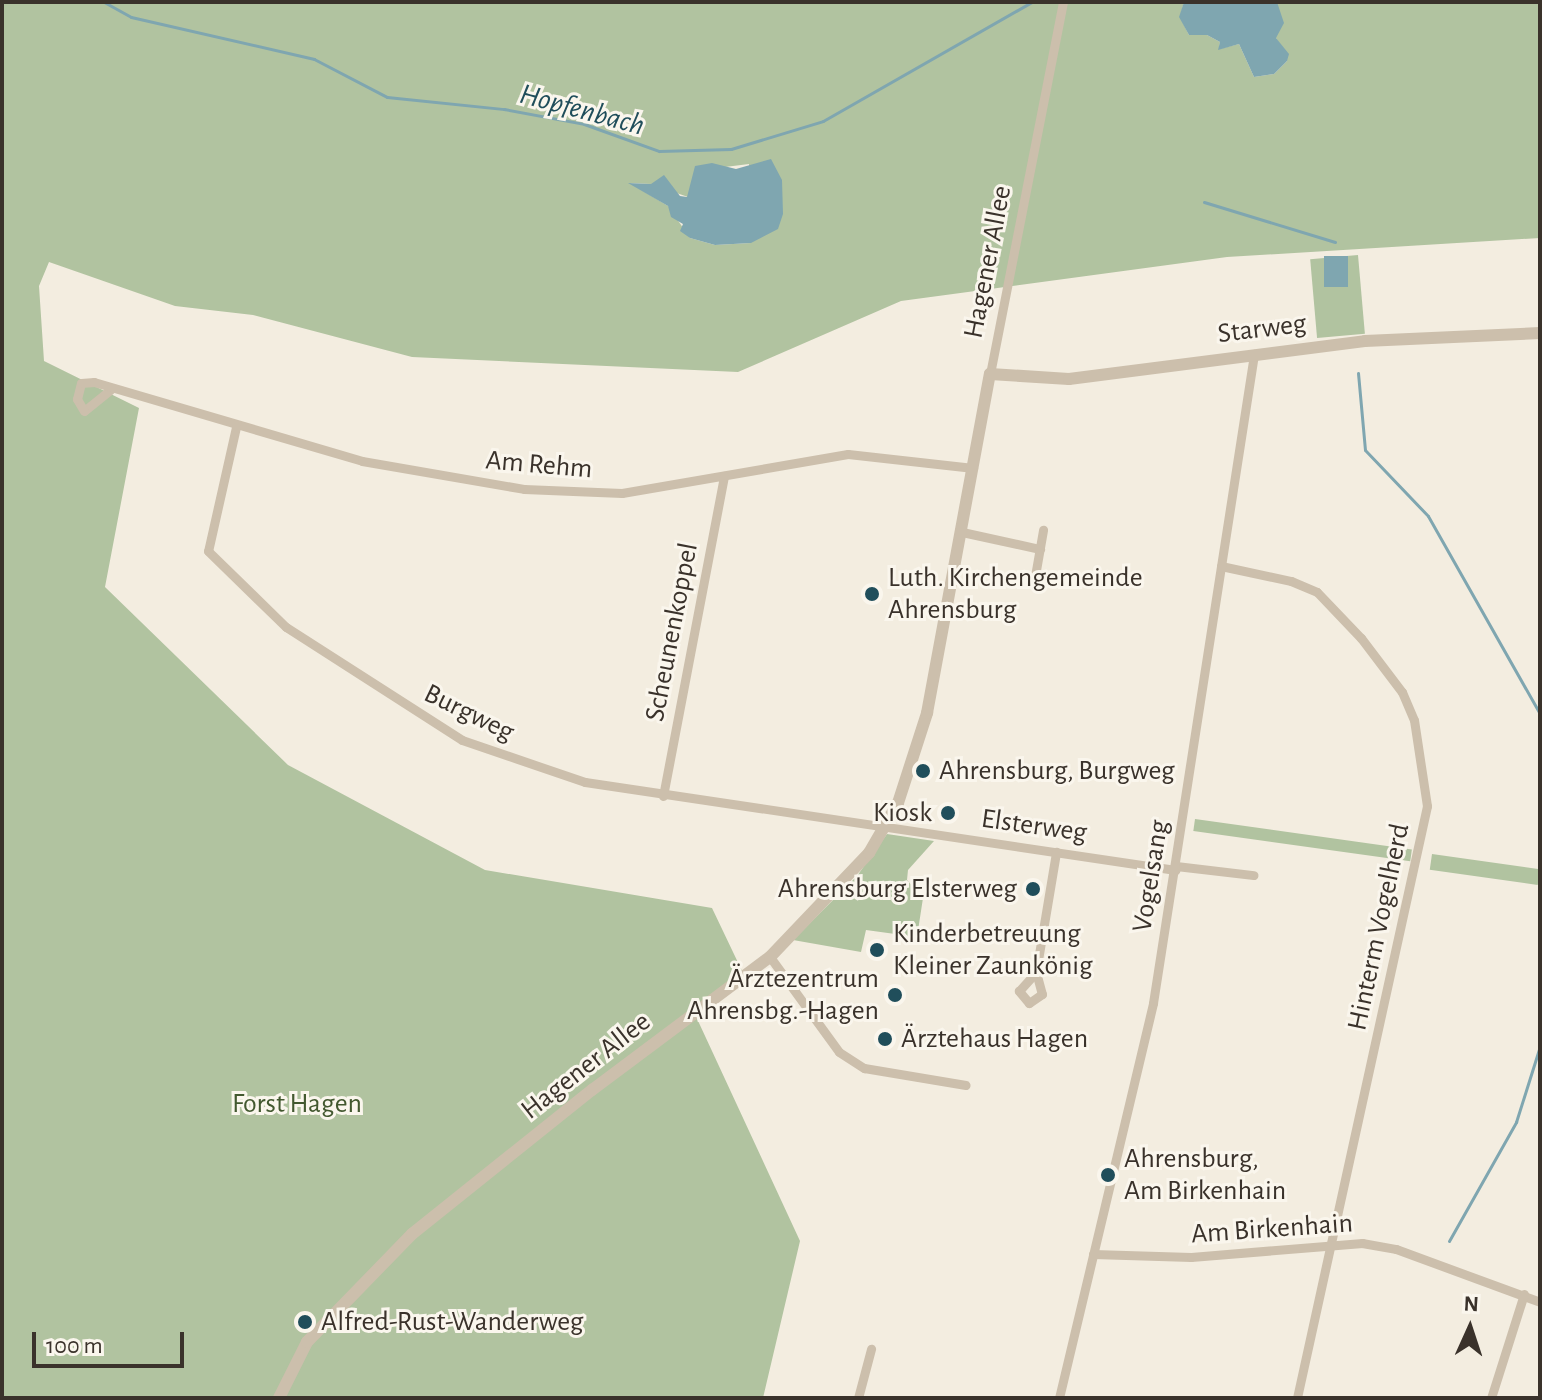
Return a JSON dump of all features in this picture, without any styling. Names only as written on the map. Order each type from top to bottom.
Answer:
[{"type":"street","name":"Hagener Allee","points":[[279,1398],[307,1342],[412,1234],[592,1090],[770,957],[835,894],[886,827],[916,754],[962,532],[1063,2]]},
{"type":"street","name":"Starweg","points":[[990,374],[1069,379],[1365,341],[1540,333]]},
{"type":"street","name":"Vogelsang","points":[[1059,1398],[1141,1062],[1176,868],[1254,354]]},
{"type":"street","name":"Am Rehm","points":[[110,390],[362,461],[524,489],[622,493],[848,454],[973,468]]},
{"type":"street","name":"Burgweg","points":[[236,427],[208,551],[286,627],[462,740],[585,782],[886,827]]},
{"type":"street","name":"Scheunenkoppel","points":[[663,796],[724,476]]},
{"type":"street","points":[[1035,576],[1043,530]]},
{"type":"street","points":[[962,532],[1040,549]]},
{"type":"street","name":"Hinterm Vogelherd","points":[[1221,566],[1291,581],[1317,592],[1402,692],[1419,745],[1427,806],[1419,858],[1297,1398]]},
{"type":"street","name":"Elsterweg","points":[[886,827],[1176,868],[1253,875]]},
{"type":"street","points":[[1036,972],[1056,852]]},
{"type":"street","points":[[770,957],[839,1052],[864,1068],[966,1085]]},
{"type":"street","name":"Am Birkenhain","points":[[1093,1254],[1191,1257],[1331,1245],[1396,1249],[1540,1302]]},
{"type":"street","points":[[1491,1398],[1524,1294]]},
{"type":"street","points":[[858,1398],[871,1349]]},
{"type":"green space","name":"Forst Hagen","points":[[2,2],[1184,2],[1180,17],[1189,35],[1207,35],[1220,42],[1219,49],[1239,44],[1254,77],[1274,74],[1287,61],[1276,38],[1277,2],[1540,2],[1540,238],[1227,257],[901,301],[738,372],[412,357],[253,315],[175,306],[49,262],[39,286],[44,361],[139,408],[105,587],[288,765],[485,870],[712,908],[743,973],[693,1010],[800,1241],[763,1398],[2,1398]],"holes":[[[749,164],[751,243],[715,245],[690,238],[668,206],[630,183],[651,184],[688,197],[693,182],[717,168]]]},
{"type":"green space","points":[[1358,255],[1365,334],[1317,338],[1310,259]]},
{"type":"green space","points":[[1195,819],[1412,849],[1410,861],[1193,831]]},
{"type":"green space","points":[[887,834],[934,841],[908,870],[907,880],[923,898],[917,937],[866,930],[861,952],[793,940],[857,876]]},
{"type":"green space","points":[[1432,854],[1540,869],[1538,885],[1430,870]]},
{"type":"water","points":[[1184,2],[1277,2],[1284,23],[1276,38],[1289,54],[1287,61],[1274,74],[1254,77],[1239,44],[1218,50],[1220,42],[1207,35],[1189,35],[1179,17]]},
{"type":"water","points":[[771,159],[782,180],[783,214],[778,229],[751,243],[715,245],[690,238],[680,231],[683,224],[671,217],[668,206],[628,183],[651,184],[664,175],[680,196],[687,197],[695,166],[712,163],[736,169]]},
{"type":"water","points":[[1324,256],[1348,256],[1348,287],[1324,287]]},
{"type":"waterway","name":"Hopfenbach","points":[[104,2],[131,17],[314,59],[387,97],[504,109],[584,124],[659,151],[731,149],[823,121],[1032,2]]},
{"type":"waterway","points":[[1204,202],[1335,242]]},
{"type":"waterway","points":[[1358,373],[1365,450],[1428,516],[1540,714]]},
{"type":"waterway","points":[[1449,1241],[1516,1122],[1540,1046]]},
{"type":"place","name":"Luth. Kirchengemeinde Ahrensburg","points":[[872,594]]},
{"type":"place","name":"Ahrensburg, Burgweg","points":[[923,771]]},
{"type":"place","name":"Kiosk","points":[[948,813]]},
{"type":"place","name":"Ahrensburg Elsterweg","points":[[1033,889]]},
{"type":"place","name":"Kinderbetreuung Kleiner Zaunkönig","points":[[877,950]]},
{"type":"place","name":"Ärztezentrum Ahrensbg.-Hagen","points":[[895,995]]},
{"type":"place","name":"Ärztehaus Hagen","points":[[885,1039]]},
{"type":"place","name":"Ahrensburg, Am Birkenhain","points":[[1108,1175]]},
{"type":"place","name":"Alfred-Rust-Wanderweg","points":[[305,1322]]}]
